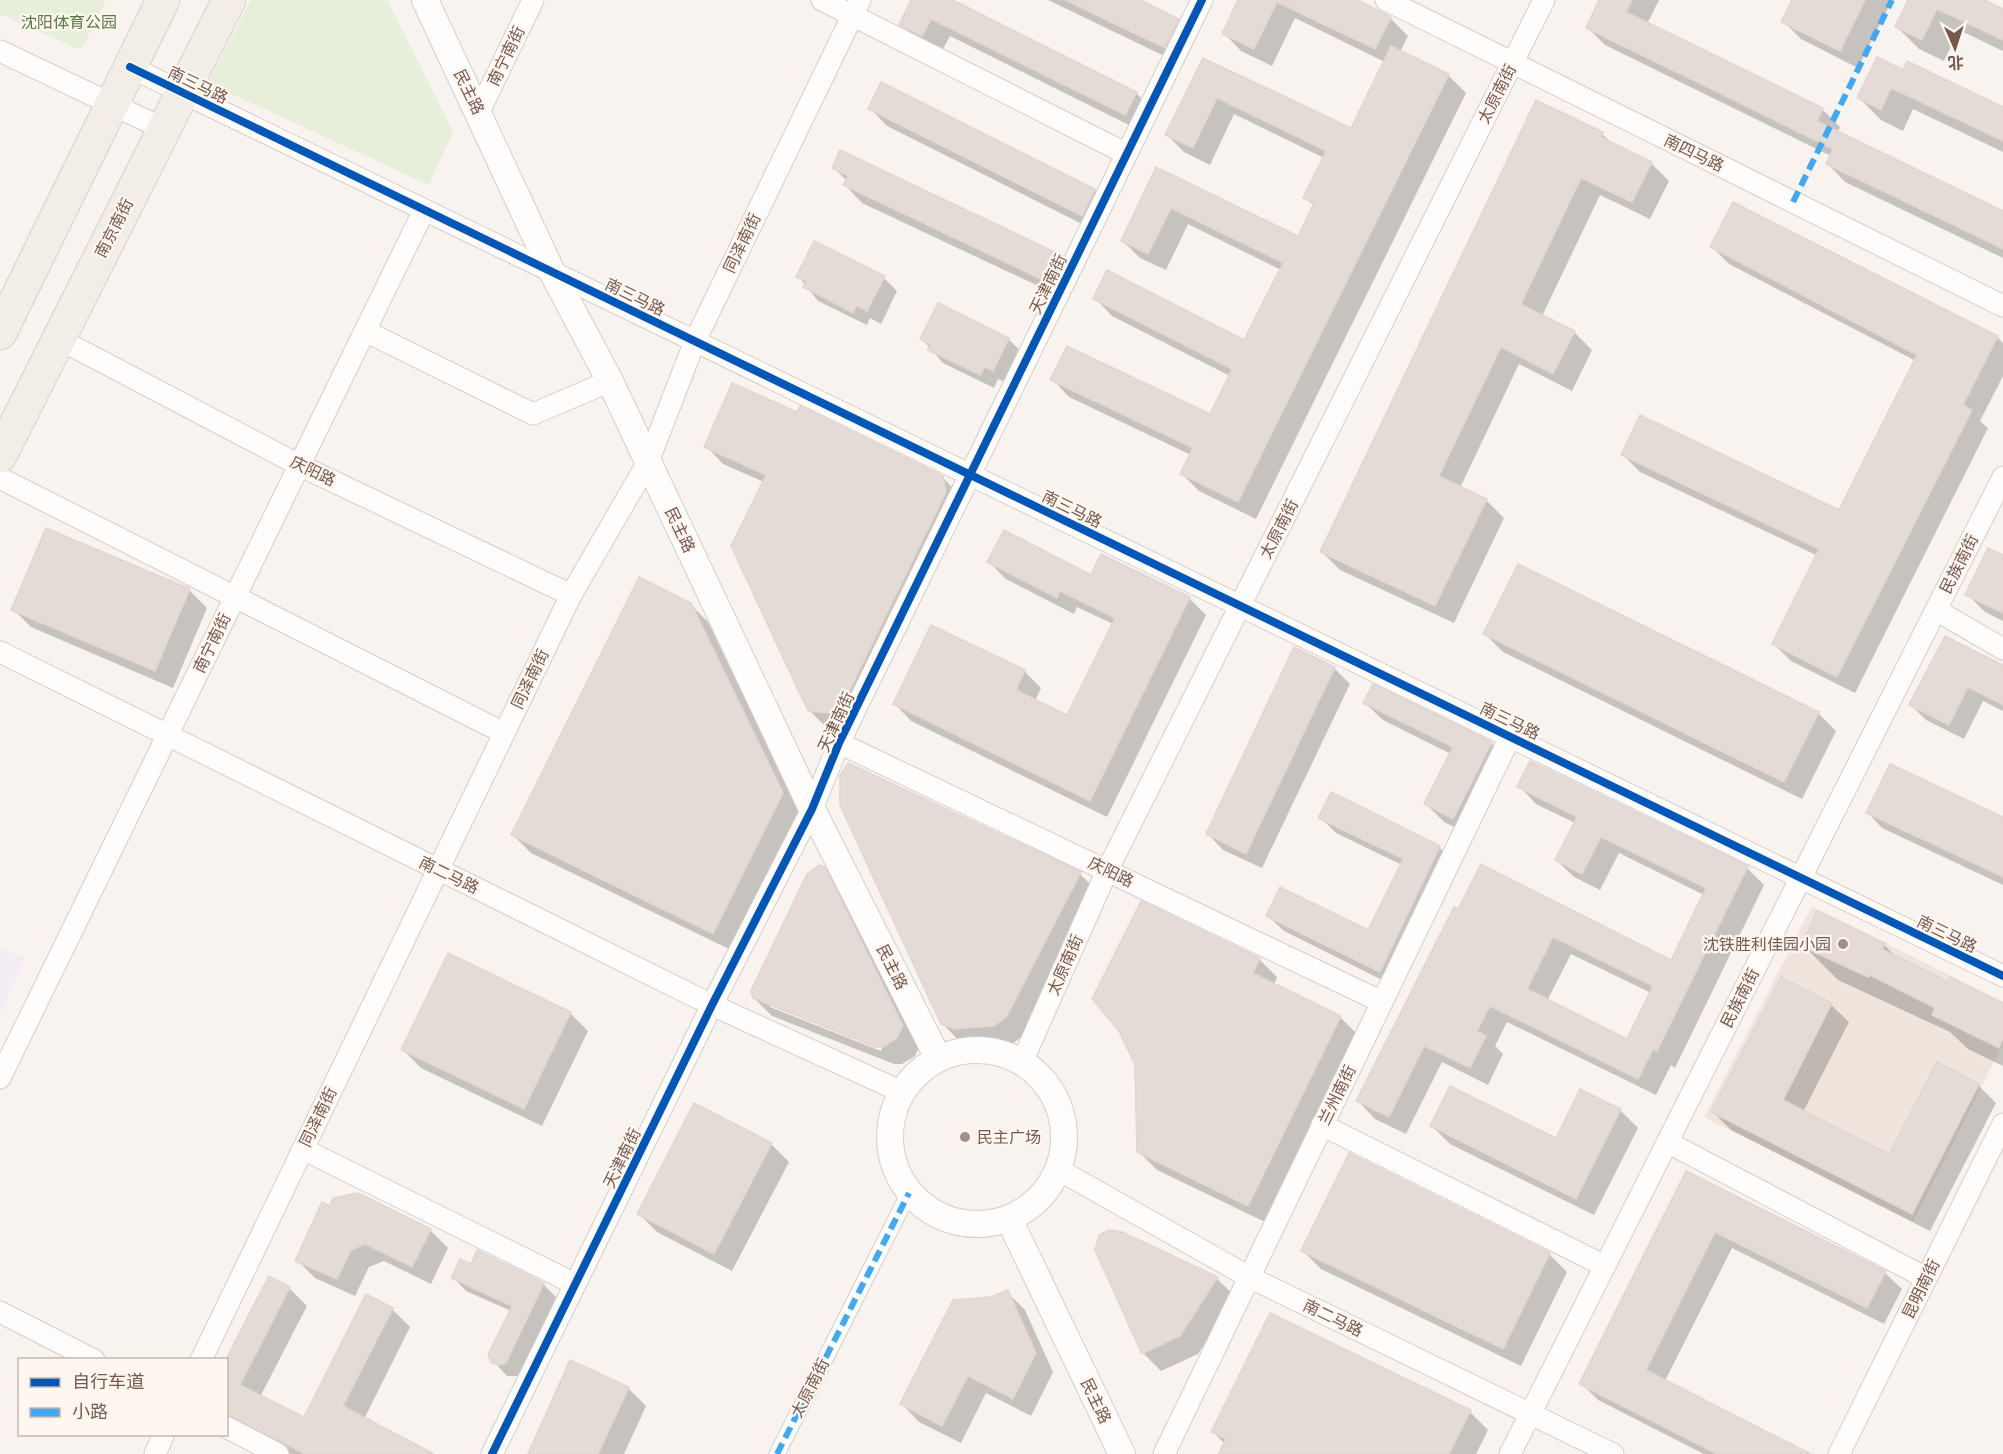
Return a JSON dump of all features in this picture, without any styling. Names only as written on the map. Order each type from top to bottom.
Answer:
[{"type":"main road","points":[[0,333],[163,0]]},
{"type":"main road","name":"南京南街","points":[[0,456],[229,0]]},
{"type":"street","name":"民主路","points":[[424,0],[479,112],[552,272],[610,381],[812,809],[938,1058]]},
{"type":"street","name":"南宁南街","points":[[479,112],[533,0]]},
{"type":"street","points":[[822,0],[856,8],[1127,154]]},
{"type":"street","name":"天津南街","points":[[492,1454],[712,1005],[812,809],[840,743],[1202,0]]},
{"type":"street","name":"南四马路","points":[[1386,0],[2003,306]]},
{"type":"street","name":"太原南街","points":[[1022,1062],[1107,871],[1544,0]]},
{"type":"street","name":"同泽南街","points":[[201,1358],[571,596],[648,462],[695,341],[856,8]]},
{"type":"street","points":[[0,51],[164,129]]},
{"type":"street","name":"南三马路","points":[[130,67],[2003,976]]},
{"type":"street","name":"南宁南街","points":[[0,1078],[424,210]]},
{"type":"street","points":[[365,331],[533,414],[610,381]]},
{"type":"street","name":"庆阳路","points":[[59,339],[299,465],[571,596]]},
{"type":"street","name":"民族南街","points":[[1510,1454],[2003,477]]},
{"type":"street","points":[[0,478],[504,733]]},
{"type":"street","points":[[1936,610],[2003,649]]},
{"type":"street","name":"南二马路","points":[[0,652],[712,1005],[902,1092]]},
{"type":"street","name":"兰州南街","points":[[1164,1454],[1510,737]]},
{"type":"street","name":"庆阳路","points":[[840,743],[1382,1002]]},
{"type":"street","points":[[966,1050],[995,1051],[1022,1062],[1042,1078],[1056,1098],[1064,1121],[1065,1146],[1059,1170],[1047,1191],[1009,1219],[982,1225],[955,1222],[930,1212],[909,1194],[895,1170],[889,1144],[891,1117],[902,1092],[918,1072],[938,1058],[966,1050]]},
{"type":"street","name":"昆明南街","points":[[1839,1454],[2003,1124]]},
{"type":"street","points":[[1322,1125],[1605,1266]]},
{"type":"street","points":[[1667,1142],[1926,1278]]},
{"type":"street","points":[[303,1149],[576,1284]]},
{"type":"street","name":"南二马路","points":[[1059,1170],[1249,1277],[1613,1454]]},
{"type":"street","name":"太原南街","points":[[777,1454],[909,1194]]},
{"type":"street","name":"民主路","points":[[1009,1219],[1122,1454]]},
{"type":"street","points":[[0,1312],[92,1358]]},
{"type":"street","points":[[228,1428],[278,1454]]},
{"type":"street","points":[[155,1454],[163,1436]]},
{"type":"shaded area","name":"沈铁胜利佳园小园","points":[[1812,906],[2003,1002],[2003,1044],[1913,1222],[1704,1117]]},
{"type":"shaded area","points":[[0,948],[25,958],[0,1014]]},
{"type":"green space","name":"沈阳体育公园","points":[[0,0],[106,0],[81,50],[0,14]]},
{"type":"green space","points":[[251,0],[387,0],[453,132],[429,185],[208,83]]},
{"type":"building","points":[[911,0],[953,0],[1137,92],[1125,115],[931,19],[922,36],[899,25]]},
{"type":"building","points":[[1065,0],[1140,0],[1179,19],[1165,48]]},
{"type":"building","points":[[1238,0],[1358,0],[1391,17],[1375,49],[1277,2],[1254,49],[1222,34]]},
{"type":"building","points":[[1599,0],[1632,0],[1626,12],[1823,108],[1817,121],[2003,211],[2003,249],[1826,164],[1833,149],[1586,28]]},
{"type":"building","points":[[1792,0],[1865,0],[1840,51],[1781,22]]},
{"type":"building","points":[[1908,0],[1985,0],[2003,9],[2003,40],[1937,9],[1922,40],[1895,27]]},
{"type":"building","points":[[1391,46],[1449,74],[1238,502],[1180,474],[1193,448],[1050,380],[1067,346],[1210,414],[1232,369],[1093,299],[1107,270],[1244,340],[1283,263],[1171,208],[1148,254],[1121,241],[1156,167],[1298,236],[1314,203],[1303,198],[1326,151],[1217,98],[1193,148],[1165,135],[1203,58],[1351,128]]},
{"type":"building","points":[[1877,57],[1903,70],[1907,61],[2003,107],[2003,141],[1891,88],[1881,110],[1857,98]]},
{"type":"building","points":[[881,82],[1095,189],[1082,216],[868,109]]},
{"type":"building","points":[[1536,100],[1603,132],[1601,137],[1652,162],[1632,202],[1581,178],[1521,304],[1575,331],[1553,374],[1501,347],[1439,476],[1487,499],[1435,606],[1320,552]]},
{"type":"building","points":[[840,150],[1063,256],[1049,283],[843,185],[848,176],[832,168]]},
{"type":"building","points":[[1733,202],[1998,336],[1963,405],[1972,410],[1837,677],[1772,644],[1819,549],[1621,455],[1640,415],[1839,510],[1917,355],[1710,247]]},
{"type":"building","points":[[814,241],[885,276],[867,311],[857,306],[853,313],[803,287],[806,281],[796,277]]},
{"type":"building","points":[[938,303],[1009,338],[993,371],[985,367],[980,375],[928,350],[930,344],[920,339]]},
{"type":"building","points":[[732,383],[797,412],[800,406],[943,476],[946,492],[838,714],[808,711],[731,546],[766,475],[704,447]]},
{"type":"building","points":[[46,528],[190,589],[155,671],[11,610]]},
{"type":"building","points":[[1004,530],[1091,575],[1101,554],[1190,597],[1090,801],[893,704],[931,625],[1025,670],[1016,690],[1067,715],[1115,618],[1060,591],[1057,598],[987,562]]},
{"type":"building","points":[[1988,548],[2003,555],[2003,613],[1965,595]]},
{"type":"building","points":[[1518,564],[1819,712],[1784,782],[1483,634]]},
{"type":"building","points":[[639,577],[691,603],[783,793],[713,934],[511,835]]},
{"type":"building","points":[[1945,636],[2003,665],[2003,705],[1968,687],[1949,725],[1909,705]]},
{"type":"building","points":[[1294,647],[1335,667],[1246,854],[1206,834]]},
{"type":"building","points":[[1373,684],[1492,742],[1453,819],[1424,804],[1453,747],[1363,703]]},
{"type":"building","points":[[1530,761],[1748,866],[1657,1051],[1653,1049],[1638,1079],[1490,1006],[1477,1031],[1486,1036],[1470,1068],[1424,1046],[1389,1117],[1356,1101],[1454,907],[1458,909],[1481,864],[1671,960],[1706,888],[1601,837],[1582,874],[1555,860],[1577,817],[1517,787]],"holes":[[[1553,937],[1653,986],[1627,1039],[1527,989]]]},
{"type":"building","points":[[848,763],[1081,872],[1007,1016],[994,1026],[954,1029],[941,1024],[840,805],[840,775]]},
{"type":"building","points":[[1890,764],[2003,817],[2003,877],[1866,813]]},
{"type":"building","points":[[1331,792],[1440,846],[1380,972],[1266,916],[1280,887],[1368,930],[1403,859],[1318,818]]},
{"type":"building","points":[[819,865],[825,867],[903,1026],[897,1038],[883,1047],[875,1047],[753,998],[751,991],[807,874]]},
{"type":"building","points":[[1141,901],[1260,958],[1253,973],[1341,1016],[1248,1206],[1137,1152],[1135,1065],[1119,1031],[1092,999]]},
{"type":"building","points":[[1817,911],[1885,943],[1882,949],[1948,982],[1950,977],[2003,1003],[2003,1038],[1999,1048],[1932,1015],[1935,1008],[1870,975],[1868,977],[1801,946]]},
{"type":"building","points":[[448,953],[571,1012],[524,1109],[401,1050]]},
{"type":"building","points":[[1781,977],[1832,1003],[1783,1100],[1889,1154],[1937,1062],[1979,1084],[1912,1214],[1711,1112]]},
{"type":"building","points":[[1450,1086],[1556,1138],[1580,1089],[1621,1109],[1576,1199],[1430,1126]]},
{"type":"building","points":[[694,1103],[772,1143],[714,1254],[637,1214]]},
{"type":"building","points":[[1349,1153],[1550,1253],[1503,1349],[1301,1251]]},
{"type":"building","points":[[1686,1171],[1886,1271],[1867,1308],[1715,1232],[1646,1370],[1811,1454],[1717,1454],[1579,1384]]},
{"type":"building","points":[[358,1193],[431,1229],[412,1267],[365,1244],[351,1250],[337,1279],[295,1261],[322,1202],[330,1206],[333,1198]]},
{"type":"building","points":[[1109,1230],[1122,1232],[1218,1277],[1180,1336],[1142,1354],[1095,1250],[1099,1235]]},
{"type":"building","points":[[477,1250],[544,1283],[506,1363],[499,1365],[492,1363],[488,1355],[512,1306],[451,1278],[460,1259],[471,1264]]},
{"type":"building","points":[[269,1276],[290,1287],[240,1385],[304,1417],[366,1294],[393,1308],[343,1406],[434,1454],[305,1454],[228,1415],[227,1358]]},
{"type":"building","points":[[1008,1290],[1036,1353],[1013,1399],[968,1376],[942,1426],[900,1404],[953,1300],[991,1297]]},
{"type":"building","points":[[1270,1313],[1471,1410],[1449,1454],[1218,1454],[1226,1439],[1211,1432]]},
{"type":"building","points":[[570,1360],[629,1387],[598,1454],[528,1454]]},
{"type":"marked path","points":[[1793,202],[1892,0]]},
{"type":"marked path","points":[[777,1454],[909,1193]]},
{"type":"cycle path","points":[[492,1454],[712,1005],[812,809],[839,743],[1202,0]]},
{"type":"cycle path","points":[[130,67],[2003,976]]},
{"type":"place","name":"沈铁胜利佳园小园","points":[[1843,944]]},
{"type":"place","name":"民主广场","points":[[965,1137]]}]
